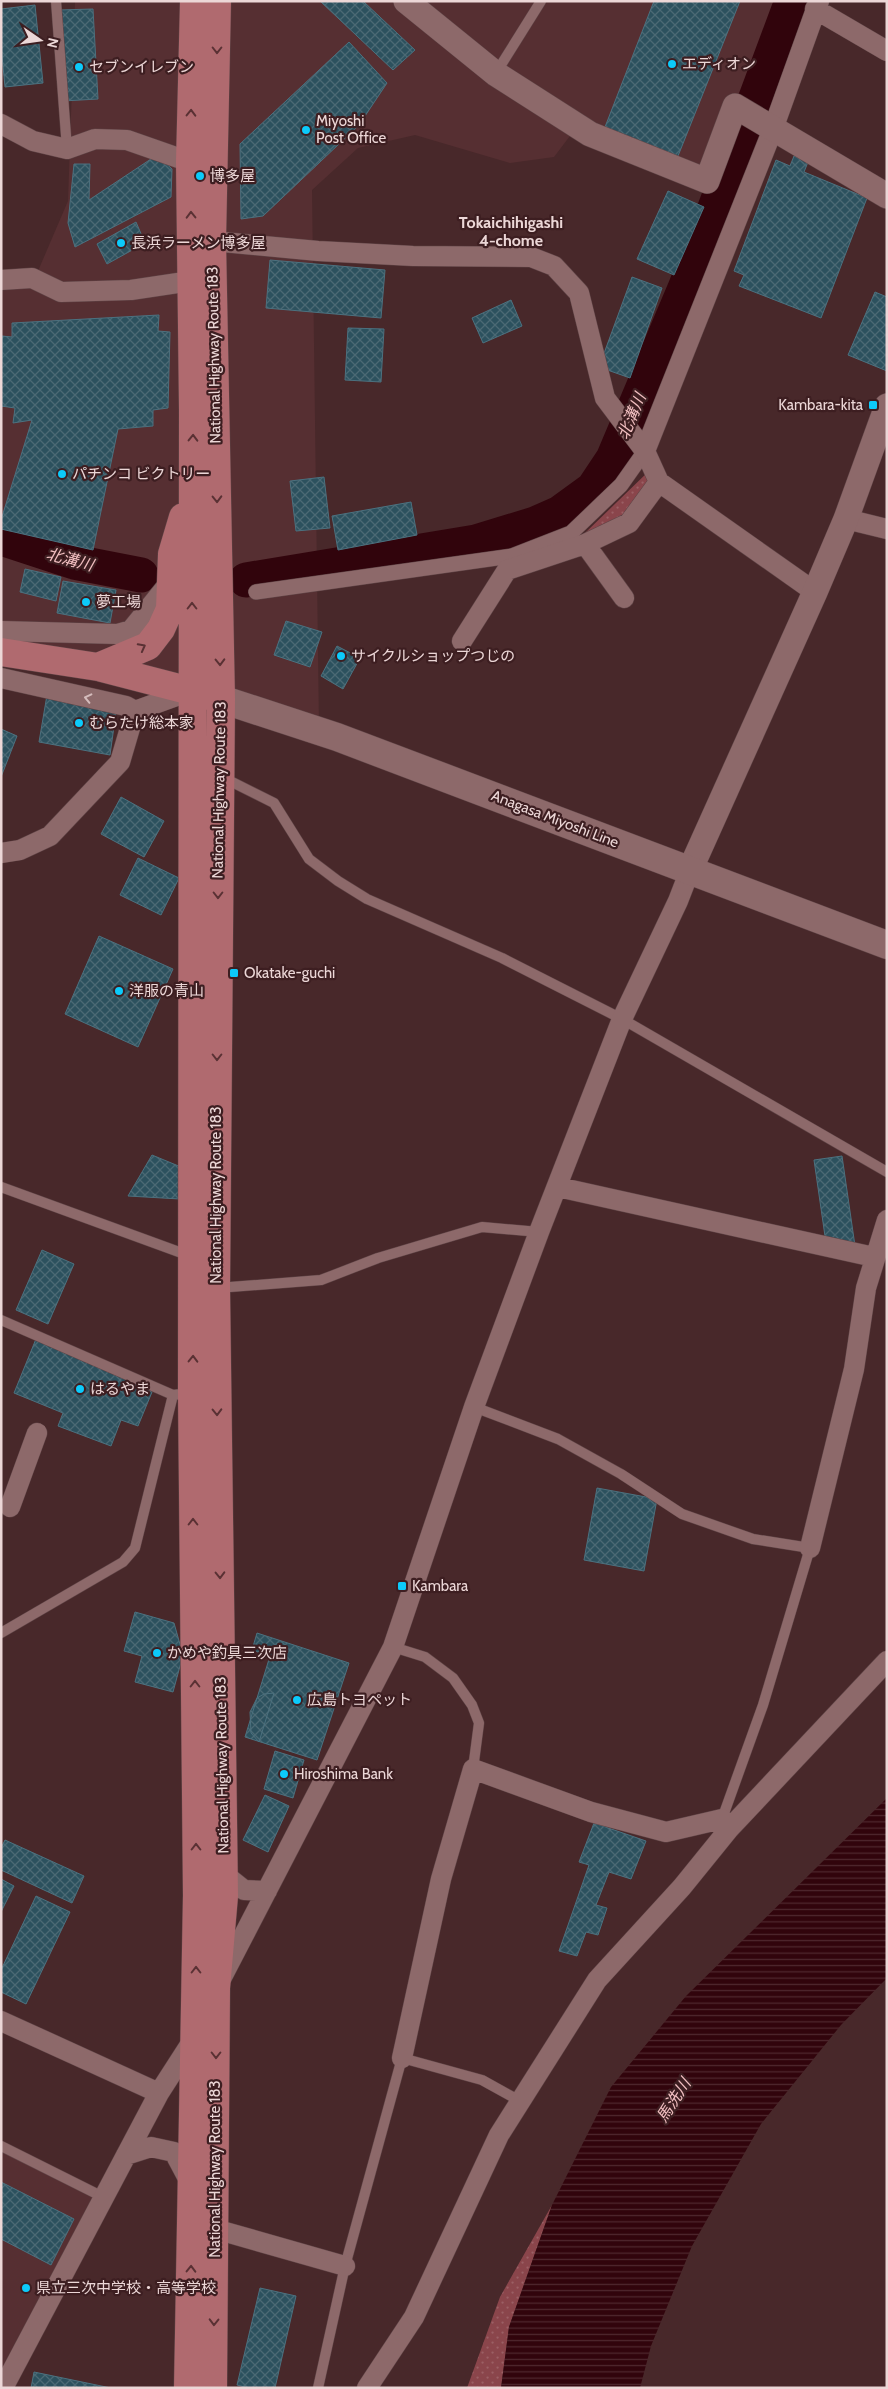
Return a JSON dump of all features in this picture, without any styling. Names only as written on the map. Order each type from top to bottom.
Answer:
[{"type":"highway","name":"National Highway Route 183","points":[[194,1],[202,160],[212,241],[221,699],[205,1288],[224,1874],[224,1896],[216,1988],[213,2388]]},
{"type":"highway","name":"National Highway Route 183","points":[[188,2388],[196,2036],[197,1895],[182,1394],[205,1288],[193,1258],[191,281],[217,1]]},
{"type":"highway","points":[[98,667],[148,646],[161,630],[170,609],[172,554],[192,487]]},
{"type":"highway","points":[[14,654],[98,667],[193,690],[221,699]]},
{"type":"main road","name":"Anagasa Miyoshi Line","points":[[221,699],[337,736],[887,945]]},
{"type":"street","points":[[406,1],[496,74],[590,134],[707,182],[736,106],[887,196]]},
{"type":"street","points":[[256,592],[512,556],[571,533],[621,485],[645,451],[773,129],[817,5],[887,51]]},
{"type":"street","points":[[1,124],[33,141],[67,148],[95,139],[127,140],[202,160]]},
{"type":"street","points":[[212,241],[328,252],[531,257],[554,266],[579,293],[605,398],[645,451],[658,482],[815,592]]},
{"type":"street","points":[[1,280],[32,278],[61,292],[131,290],[191,281]]},
{"type":"street","points":[[3,2388],[159,2093],[196,2036],[216,1988],[393,1647],[474,1408],[539,1232],[622,1019],[678,901],[690,870],[815,592],[846,519],[887,406]]},
{"type":"street","points":[[462,641],[508,570],[585,544],[629,523],[658,482]]},
{"type":"street","points":[[846,519],[887,529]]},
{"type":"street","points":[[585,544],[624,598]]},
{"type":"street","points":[[1,631],[117,634],[131,630],[171,581]]},
{"type":"street","points":[[1,678],[126,706],[135,711],[193,690]]},
{"type":"street","points":[[1,853],[20,850],[50,836],[120,762],[135,711]]},
{"type":"street","points":[[558,1187],[874,1257]]},
{"type":"street","points":[[810,1548],[854,1369],[866,1288],[874,1257],[887,1220]]},
{"type":"street","points":[[5,1506],[37,1433]]},
{"type":"street","points":[[367,2388],[414,2317],[499,2135],[597,1980],[682,1887],[726,1824],[887,1661]]},
{"type":"street","points":[[402,2058],[441,1879],[473,1769],[591,1812],[666,1832],[726,1824]]},
{"type":"street","points":[[224,1874],[244,1890],[267,1891]]},
{"type":"street","points":[[1,2021],[159,2093]]},
{"type":"street","points":[[126,2155],[150,2147],[174,2152],[192,2186]]},
{"type":"street","points":[[215,2229],[345,2266]]},
{"type":"lane","points":[[56,1],[67,148]]},
{"type":"lane","points":[[496,74],[541,1]]},
{"type":"lane","points":[[219,776],[274,802],[310,859],[338,881],[367,898],[502,958],[622,1019],[887,1172]]},
{"type":"lane","points":[[1,1187],[193,1258]]},
{"type":"lane","points":[[205,1288],[321,1280],[378,1258],[482,1227],[539,1232]]},
{"type":"lane","points":[[1,1320],[182,1394],[135,1548],[123,1562],[1,1633]]},
{"type":"lane","points":[[474,1408],[558,1439],[621,1474],[682,1514],[753,1539],[810,1548],[726,1824]]},
{"type":"lane","points":[[393,1647],[425,1657],[453,1678],[472,1705],[479,1723],[473,1769]]},
{"type":"lane","points":[[318,2388],[345,2266],[402,2058],[482,2080],[520,2100]]},
{"type":"lane","points":[[1,2146],[103,2197]]},
{"type":"shaded area","points":[[75,1],[780,1],[717,187],[576,128],[554,157],[510,163],[415,135],[358,148],[312,190],[319,728],[1,647],[1,291],[32,285],[68,201]]},
{"type":"shaded area","points":[[651,469],[659,482],[630,512],[584,534]]},
{"type":"shaded area","name":"県立三次中学校・高等学校","points":[[1,2151],[99,2199],[1,2378]]},
{"type":"shaded area","points":[[552,2205],[509,2327],[501,2388],[467,2388],[500,2297]]},
{"type":"water","name":"馬洗川","points":[[887,1798],[887,1978],[841,2025],[761,2124],[692,2246],[651,2346],[640,2388],[501,2388],[509,2327],[552,2205],[611,2087],[686,1996]]},
{"type":"building","points":[[320,1],[363,1],[415,50],[393,70]]},
{"type":"building","name":"エディオン","points":[[654,1],[740,1],[678,156],[605,127]]},
{"type":"building","points":[[35,5],[43,83],[5,87],[1,46],[1,9]]},
{"type":"building","name":"セブンイレブン","points":[[93,9],[98,99],[63,101],[59,10]]},
{"type":"building","points":[[349,42],[387,83],[359,125],[263,216],[241,219],[240,144]]},
{"type":"building","points":[[157,155],[172,169],[171,197],[75,247],[68,223],[74,164],[90,164],[89,200]]},
{"type":"building","points":[[794,156],[808,162],[804,172],[867,198],[821,318],[739,286],[744,275],[734,271],[776,160],[790,166]]},
{"type":"building","points":[[668,191],[704,207],[674,275],[637,259]]},
{"type":"building","name":"長浜ラーメン博多屋","points":[[136,222],[145,243],[107,264],[97,244]]},
{"type":"building","points":[[270,260],[385,270],[381,318],[266,308]]},
{"type":"building","points":[[632,277],[662,288],[630,378],[599,367]]},
{"type":"building","points":[[875,292],[887,297],[887,371],[848,355]]},
{"type":"building","points":[[511,300],[522,326],[483,343],[472,318]]},
{"type":"building","name":"パチンコ ビクトリー","points":[[159,315],[158,331],[170,332],[168,408],[153,410],[153,426],[118,429],[93,550],[1,529],[1,520],[32,420],[13,423],[15,408],[1,406],[2,336],[12,337],[12,323]]},
{"type":"building","points":[[348,328],[384,329],[381,382],[345,380]]},
{"type":"building","points":[[324,477],[330,528],[296,531],[290,481]]},
{"type":"building","points":[[411,502],[417,535],[338,550],[332,516]]},
{"type":"building","points":[[25,569],[61,577],[56,601],[20,592]]},
{"type":"building","name":"夢工場","points":[[63,581],[116,590],[110,623],[57,613]]},
{"type":"building","points":[[286,621],[322,632],[310,667],[274,655]]},
{"type":"building","points":[[337,646],[360,658],[343,689],[321,676]]},
{"type":"building","name":"むらたけ総本家","points":[[47,695],[117,705],[110,755],[39,742]]},
{"type":"building","points":[[1,729],[17,736],[1,777]]},
{"type":"building","points":[[121,797],[164,821],[144,857],[101,834]]},
{"type":"building","points":[[138,858],[179,878],[161,915],[120,895]]},
{"type":"building","name":"洋服の青山","points":[[99,936],[173,969],[138,1047],[65,1014]]},
{"type":"building","points":[[152,1155],[181,1167],[180,1199],[128,1196]]},
{"type":"building","points":[[842,1156],[855,1246],[827,1250],[814,1160]]},
{"type":"building","points":[[42,1250],[74,1264],[48,1324],[16,1310]]},
{"type":"building","name":"はるやま","points":[[38,1334],[139,1376],[136,1385],[152,1392],[138,1426],[121,1420],[111,1446],[58,1426],[63,1413],[14,1393]]},
{"type":"building","points":[[597,1488],[657,1499],[644,1571],[584,1560]]},
{"type":"building","name":"かめや釣具三次店","points":[[135,1612],[174,1623],[183,1655],[173,1692],[135,1682],[142,1656],[124,1651]]},
{"type":"building","name":"広島トヨペット","points":[[257,1633],[349,1663],[317,1760],[245,1737],[270,1656],[252,1650]]},
{"type":"building","points":[[274,1693],[259,1742],[251,1733],[250,1712],[257,1698],[264,1694]]},
{"type":"building","name":"Hiroshima Bank","points":[[275,1751],[304,1760],[293,1798],[264,1789]]},
{"type":"building","points":[[265,1795],[289,1806],[268,1852],[243,1840]]},
{"type":"building","points":[[594,1823],[646,1841],[631,1879],[609,1872],[596,1905],[607,1908],[598,1935],[586,1932],[577,1956],[559,1951],[589,1865],[579,1862]]},
{"type":"building","points":[[5,1840],[84,1876],[72,1903],[1,1870],[1,1848]]},
{"type":"building","points":[[1,1879],[14,1886],[1,1912]]},
{"type":"building","points":[[36,1896],[70,1912],[26,2004],[1,1992],[1,1970]]},
{"type":"building","points":[[1,2182],[74,2219],[51,2265],[1,2239]]},
{"type":"building","points":[[260,2288],[296,2296],[275,2388],[249,2388],[237,2385]]},
{"type":"building","points":[[34,2372],[111,2388],[31,2388]]},
{"type":"waterway","name":"北溝川","points":[[246,580],[476,542],[535,524],[560,513],[593,489],[613,459],[686,286],[792,1]]},
{"type":"waterway","name":"北溝川","points":[[1,538],[74,562],[141,575]]},
{"type":"place","name":"エディオン","points":[[672,64]]},
{"type":"place","name":"セブンイレブン","points":[[79,67]]},
{"type":"place","name":"Miyoshi Post Office","points":[[306,130]]},
{"type":"place","name":"博多屋","points":[[200,176]]},
{"type":"place","name":"長浜ラーメン博多屋","points":[[121,243]]},
{"type":"place","name":"Kambara-kita","points":[[873,405]]},
{"type":"place","name":"パチンコ ビクトリー","points":[[62,474]]},
{"type":"place","name":"夢工場","points":[[86,602]]},
{"type":"place","name":"サイクルショップつじの","points":[[341,656]]},
{"type":"place","name":"むらたけ総本家","points":[[79,723]]},
{"type":"place","name":"Okatake-guchi","points":[[234,973]]},
{"type":"place","name":"洋服の青山","points":[[119,991]]},
{"type":"place","name":"はるやま","points":[[80,1389]]},
{"type":"place","name":"Kambara","points":[[402,1586]]},
{"type":"place","name":"かめや釣具三次店","points":[[157,1653]]},
{"type":"place","name":"広島トヨペット","points":[[297,1700]]},
{"type":"place","name":"Hiroshima Bank","points":[[284,1774]]},
{"type":"place","name":"県立三次中学校・高等学校","points":[[26,2288]]},
{"type":"district","name":"Tokaichihigashi 4-chome","points":[[511,231]]}]
